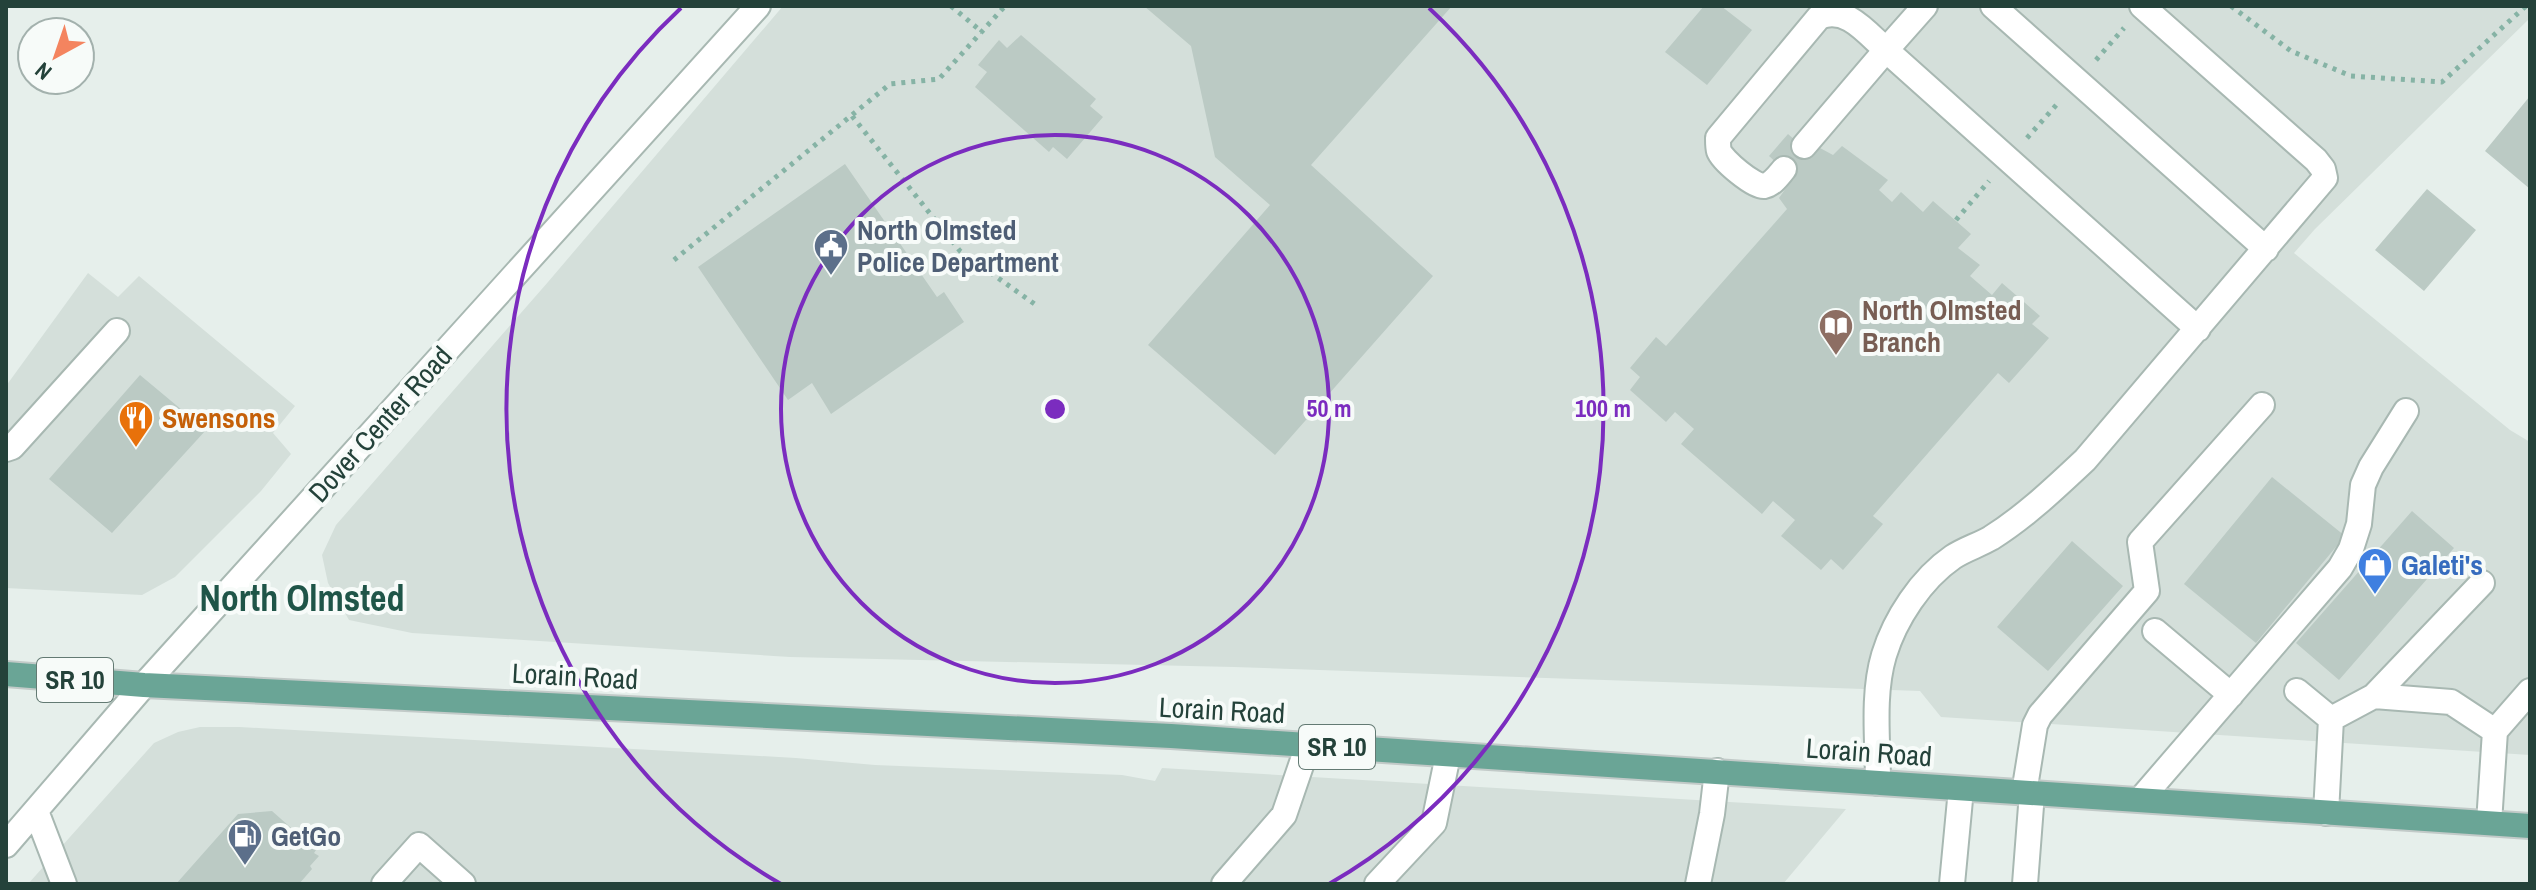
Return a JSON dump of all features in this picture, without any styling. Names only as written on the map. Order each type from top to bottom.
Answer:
[{"type":"main road","name":"Lorain Road","points":[[6,674],[144,685],[1308,745],[2530,826]]},
{"type":"street","name":"Dover Center Road","points":[[6,845],[144,685],[758,6]]},
{"type":"street","points":[[1804,146],[1925,6]]},
{"type":"street","points":[[1993,6],[2266,249]]},
{"type":"street","points":[[1878,783],[1878,697],[1884,656],[1900,620],[1924,583],[1953,557],[1991,538],[2041,502],[2085,460],[2325,178],[2323,169],[2142,6]]},
{"type":"street","points":[[1784,169],[1773,182],[1765,186],[1756,185],[1724,159],[1718,149],[1718,138],[1819,17],[1838,13],[1851,19],[2198,329]]},
{"type":"street","points":[[6,449],[12,447],[117,331]]},
{"type":"street","points":[[2025,884],[2028,793],[2035,725],[2040,715],[2147,591],[2140,542],[2262,405]]},
{"type":"street","points":[[2140,800],[2340,568],[2351,549],[2359,524],[2363,485],[2406,411]]},
{"type":"street","points":[[2331,719],[2374,696],[2482,583]]},
{"type":"street","points":[[2155,631],[2231,695]]},
{"type":"street","points":[[2297,691],[2331,719]]},
{"type":"street","points":[[2489,823],[2495,731],[2530,691]]},
{"type":"street","points":[[2374,696],[2451,702],[2495,731]]},
{"type":"street","points":[[2326,813],[2331,719]]},
{"type":"street","points":[[1224,884],[1284,815],[1308,745]]},
{"type":"street","points":[[1377,884],[1434,823],[1448,755]]},
{"type":"street","points":[[1698,884],[1717,771]]},
{"type":"street","points":[[1952,884],[1961,789]]},
{"type":"street","points":[[36,811],[64,884]]},
{"type":"street","points":[[384,884],[419,845],[463,884]]},
{"type":"path","points":[[951,6],[982,32]]},
{"type":"path","points":[[674,260],[890,84],[939,79],[1005,6]]},
{"type":"path","points":[[1956,220],[2142,6]]},
{"type":"path","points":[[2231,6],[2291,51],[2351,76],[2442,82],[2526,6]]},
{"type":"path","points":[[852,116],[960,251],[1036,305]]},
{"type":"shaded area","points":[[783,6],[2530,6],[2530,18],[2294,253],[2510,430],[2530,442],[2530,755],[1941,717],[1920,691],[1234,667],[790,657],[412,633],[349,620],[328,583],[322,555],[336,525]]},
{"type":"shaded area","points":[[88,273],[118,297],[139,276],[295,406],[273,433],[291,454],[261,491],[175,577],[142,595],[6,588],[6,386]]},
{"type":"shaded area","points":[[200,727],[796,758],[875,765],[1122,775],[1155,781],[1162,768],[1846,809],[1783,884],[28,884],[154,743],[178,732]]},
{"type":"building","points":[[1144,6],[1452,6],[1311,165],[1433,276],[1275,455],[1148,345],[1270,205],[1215,157],[1191,46]]},
{"type":"building","points":[[1704,6],[1721,6],[1752,30],[1707,85],[1665,52]]},
{"type":"building","points":[[1021,35],[1096,99],[1090,106],[1103,117],[1067,159],[1053,147],[1049,152],[975,87],[987,72],[978,65],[999,40],[1007,48]]},
{"type":"building","points":[[2530,96],[2530,189],[2485,151]]},
{"type":"building","name":"North Olmsted Branch","points":[[1788,134],[1813,156],[1820,148],[1833,155],[1842,146],[1888,180],[1879,190],[1892,202],[1901,192],[1923,212],[1933,201],[1971,234],[1958,248],[1980,265],[1970,276],[1992,295],[2002,283],[2040,316],[2032,324],[2049,338],[2009,383],[1998,373],[1873,516],[1883,524],[1843,570],[1831,559],[1821,570],[1781,536],[1795,520],[1773,501],[1762,514],[1681,444],[1694,429],[1675,412],[1666,422],[1630,390],[1640,377],[1630,368],[1656,337],[1666,346],[1787,209],[1779,198],[1793,178],[1769,156]]},
{"type":"building","points":[[845,164],[937,297],[944,292],[964,322],[831,414],[812,383],[788,400],[698,267]]},
{"type":"building","points":[[2427,189],[2476,230],[2424,291],[2375,250]]},
{"type":"building","points":[[140,375],[206,430],[112,533],[49,479]]},
{"type":"building","points":[[2272,477],[2345,536],[2256,643],[2184,584]]},
{"type":"building","name":"Galeti's","points":[[2412,511],[2454,548],[2339,680],[2296,643]]},
{"type":"building","points":[[2072,541],[2123,586],[2048,671],[1997,627]]},
{"type":"building","points":[[272,811],[319,856],[299,884],[176,884],[238,814]]},
{"type":"place","name":"North Olmsted Police Department","points":[[831,277]]},
{"type":"place","name":"North Olmsted Branch","points":[[1836,357]]},
{"type":"place","name":"Swensons","points":[[136,449]]},
{"type":"place","name":"Galeti's","points":[[2375,596]]},
{"type":"place","name":"GetGo","points":[[245,867]]},
{"type":"district","name":"North Olmsted","points":[[302,598]]}]
